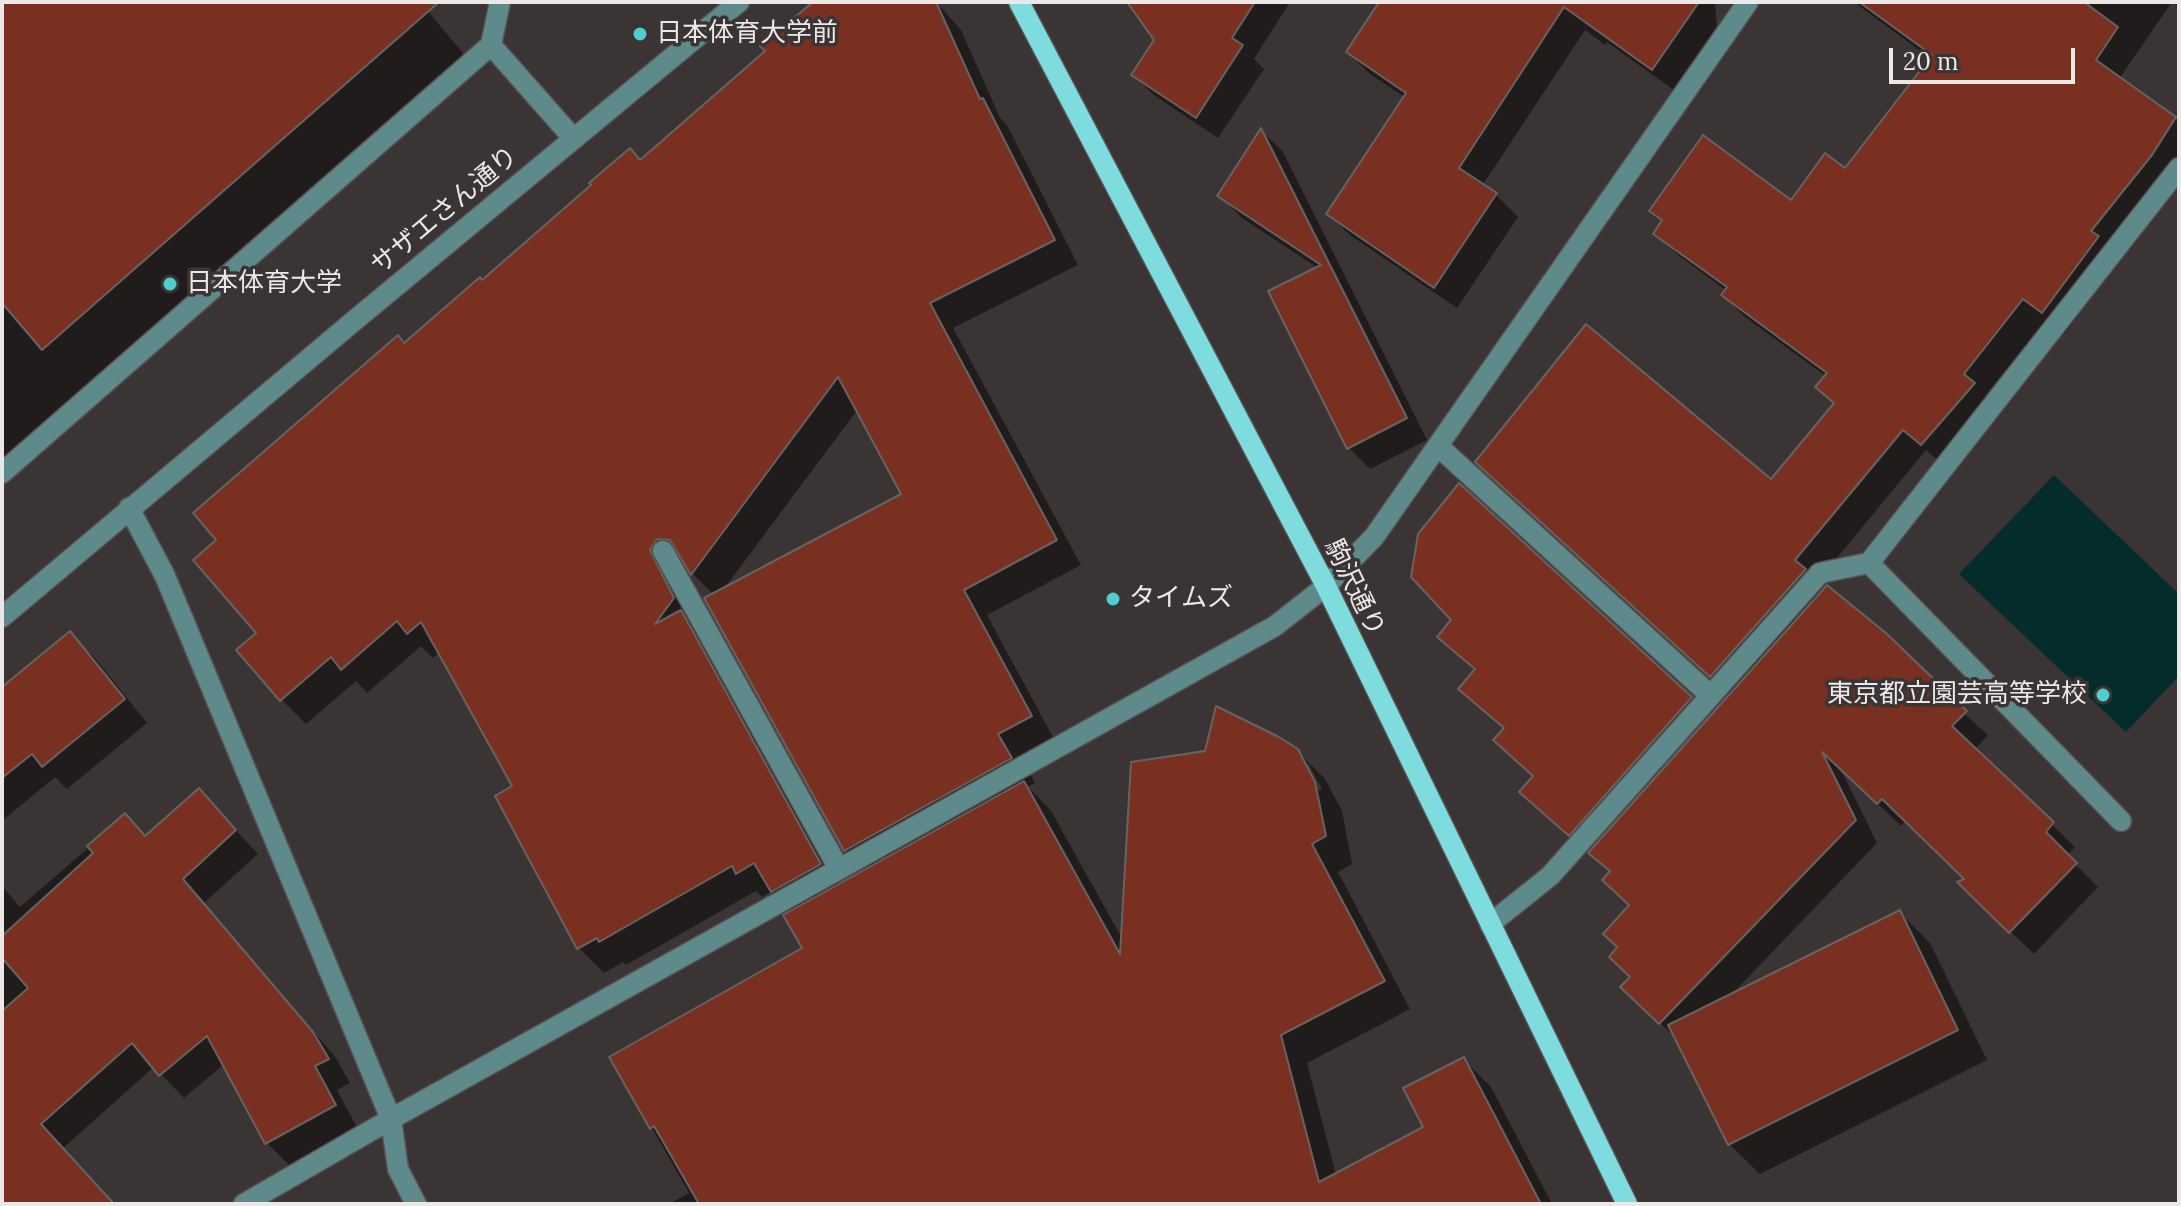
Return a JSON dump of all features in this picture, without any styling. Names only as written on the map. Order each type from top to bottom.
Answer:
[{"type":"main road","name":"駒沢通り","points":[[1019,2],[1326,586],[1627,1204]]},
{"type":"street","points":[[2,473],[491,45],[500,2]]},
{"type":"street","name":"サザエさん通り","points":[[2,617],[739,2]]},
{"type":"street","points":[[244,1204],[1275,626],[1326,586],[1374,537],[1748,2]]},
{"type":"street","points":[[491,45],[573,138]]},
{"type":"street","points":[[1490,924],[1550,876],[1820,573],[1869,563],[2179,168]]},
{"type":"street","points":[[1438,446],[1710,695]]},
{"type":"street","points":[[129,508],[165,576],[391,1119],[398,1169],[416,1204]]},
{"type":"street","points":[[663,551],[839,869]]},
{"type":"street","points":[[1869,563],[2121,821]]},
{"type":"water","points":[[2054,475],[2179,594],[2179,676],[2126,732],[1959,574]]},
{"type":"building","points":[[2,2],[439,2],[42,350],[2,303]]},
{"type":"building","points":[[813,2],[936,2],[980,99],[983,98],[1055,240],[930,303],[1057,540],[964,590],[1032,716],[998,734],[1012,758],[844,851],[704,598],[901,494],[838,377],[691,575],[670,540],[657,539],[650,550],[674,598],[655,624],[681,610],[821,864],[771,892],[754,863],[736,874],[732,866],[599,942],[597,938],[577,949],[495,796],[512,786],[421,622],[407,634],[397,621],[341,670],[331,657],[280,701],[236,650],[256,633],[193,560],[216,540],[193,513],[398,335],[404,343],[480,277],[482,280],[630,148],[640,160],[765,51],[760,46]]},
{"type":"building","points":[[1127,2],[1255,2],[1232,38],[1243,45],[1196,118],[1131,75],[1154,40]]},
{"type":"building","points":[[1379,2],[1699,2],[1652,70],[1564,7],[1459,168],[1497,193],[1434,288],[1326,214],[1406,93],[1346,52]]},
{"type":"building","points":[[1859,2],[2084,2],[2118,27],[2096,60],[2176,117],[2152,155],[2091,231],[2099,236],[2042,313],[2023,299],[1964,374],[1975,383],[1921,445],[1903,430],[1795,560],[1806,569],[1710,677],[1475,462],[1586,324],[1771,479],[1834,403],[1815,387],[1827,373],[1721,295],[1727,287],[1653,234],[1662,220],[1649,211],[1703,135],[1791,200],[1825,153],[1845,168],[1932,55]]},
{"type":"building","points":[[1261,128],[1407,418],[1347,449],[1268,291],[1321,265],[1217,196]]},
{"type":"building","points":[[1459,483],[1692,697],[1569,836],[1519,792],[1533,776],[1493,740],[1504,728],[1458,689],[1475,669],[1437,637],[1451,620],[1411,577],[1418,534]]},
{"type":"building","points":[[1827,585],[1887,634],[1967,711],[1952,726],[2054,822],[2046,832],[2077,863],[2009,933],[1957,882],[1964,879],[1882,799],[1877,804],[1822,752],[1856,820],[1659,1024],[1620,987],[1630,977],[1609,957],[1617,947],[1603,934],[1629,905],[1602,880],[1610,871],[1588,853]]},
{"type":"building","points":[[70,631],[125,699],[42,767],[32,754],[2,778],[2,687]]},
{"type":"building","points":[[1216,706],[1298,749],[1315,782],[1326,836],[1312,844],[1385,981],[1281,1035],[1319,1182],[1423,1127],[1403,1088],[1464,1057],[1541,1204],[699,1204],[654,1126],[650,1129],[609,1057],[802,948],[783,915],[1024,781],[1120,954],[1131,762],[1205,751]]},
{"type":"building","points":[[199,788],[236,830],[183,879],[313,1032],[329,1059],[315,1066],[336,1105],[265,1144],[207,1036],[159,1076],[132,1043],[41,1124],[114,1204],[2,1204],[2,1011],[28,988],[2,958],[2,936],[93,853],[87,846],[125,813],[145,836]]},
{"type":"building","points":[[1900,910],[1958,1030],[1728,1145],[1668,1025]]},
{"type":"place","name":"日本体育大学前","points":[[640,34]]},
{"type":"place","name":"日本体育大学","points":[[170,284]]},
{"type":"place","name":"タイムズ","points":[[1113,599]]},
{"type":"place","name":"東京都立園芸高等学校","points":[[2103,695]]}]
